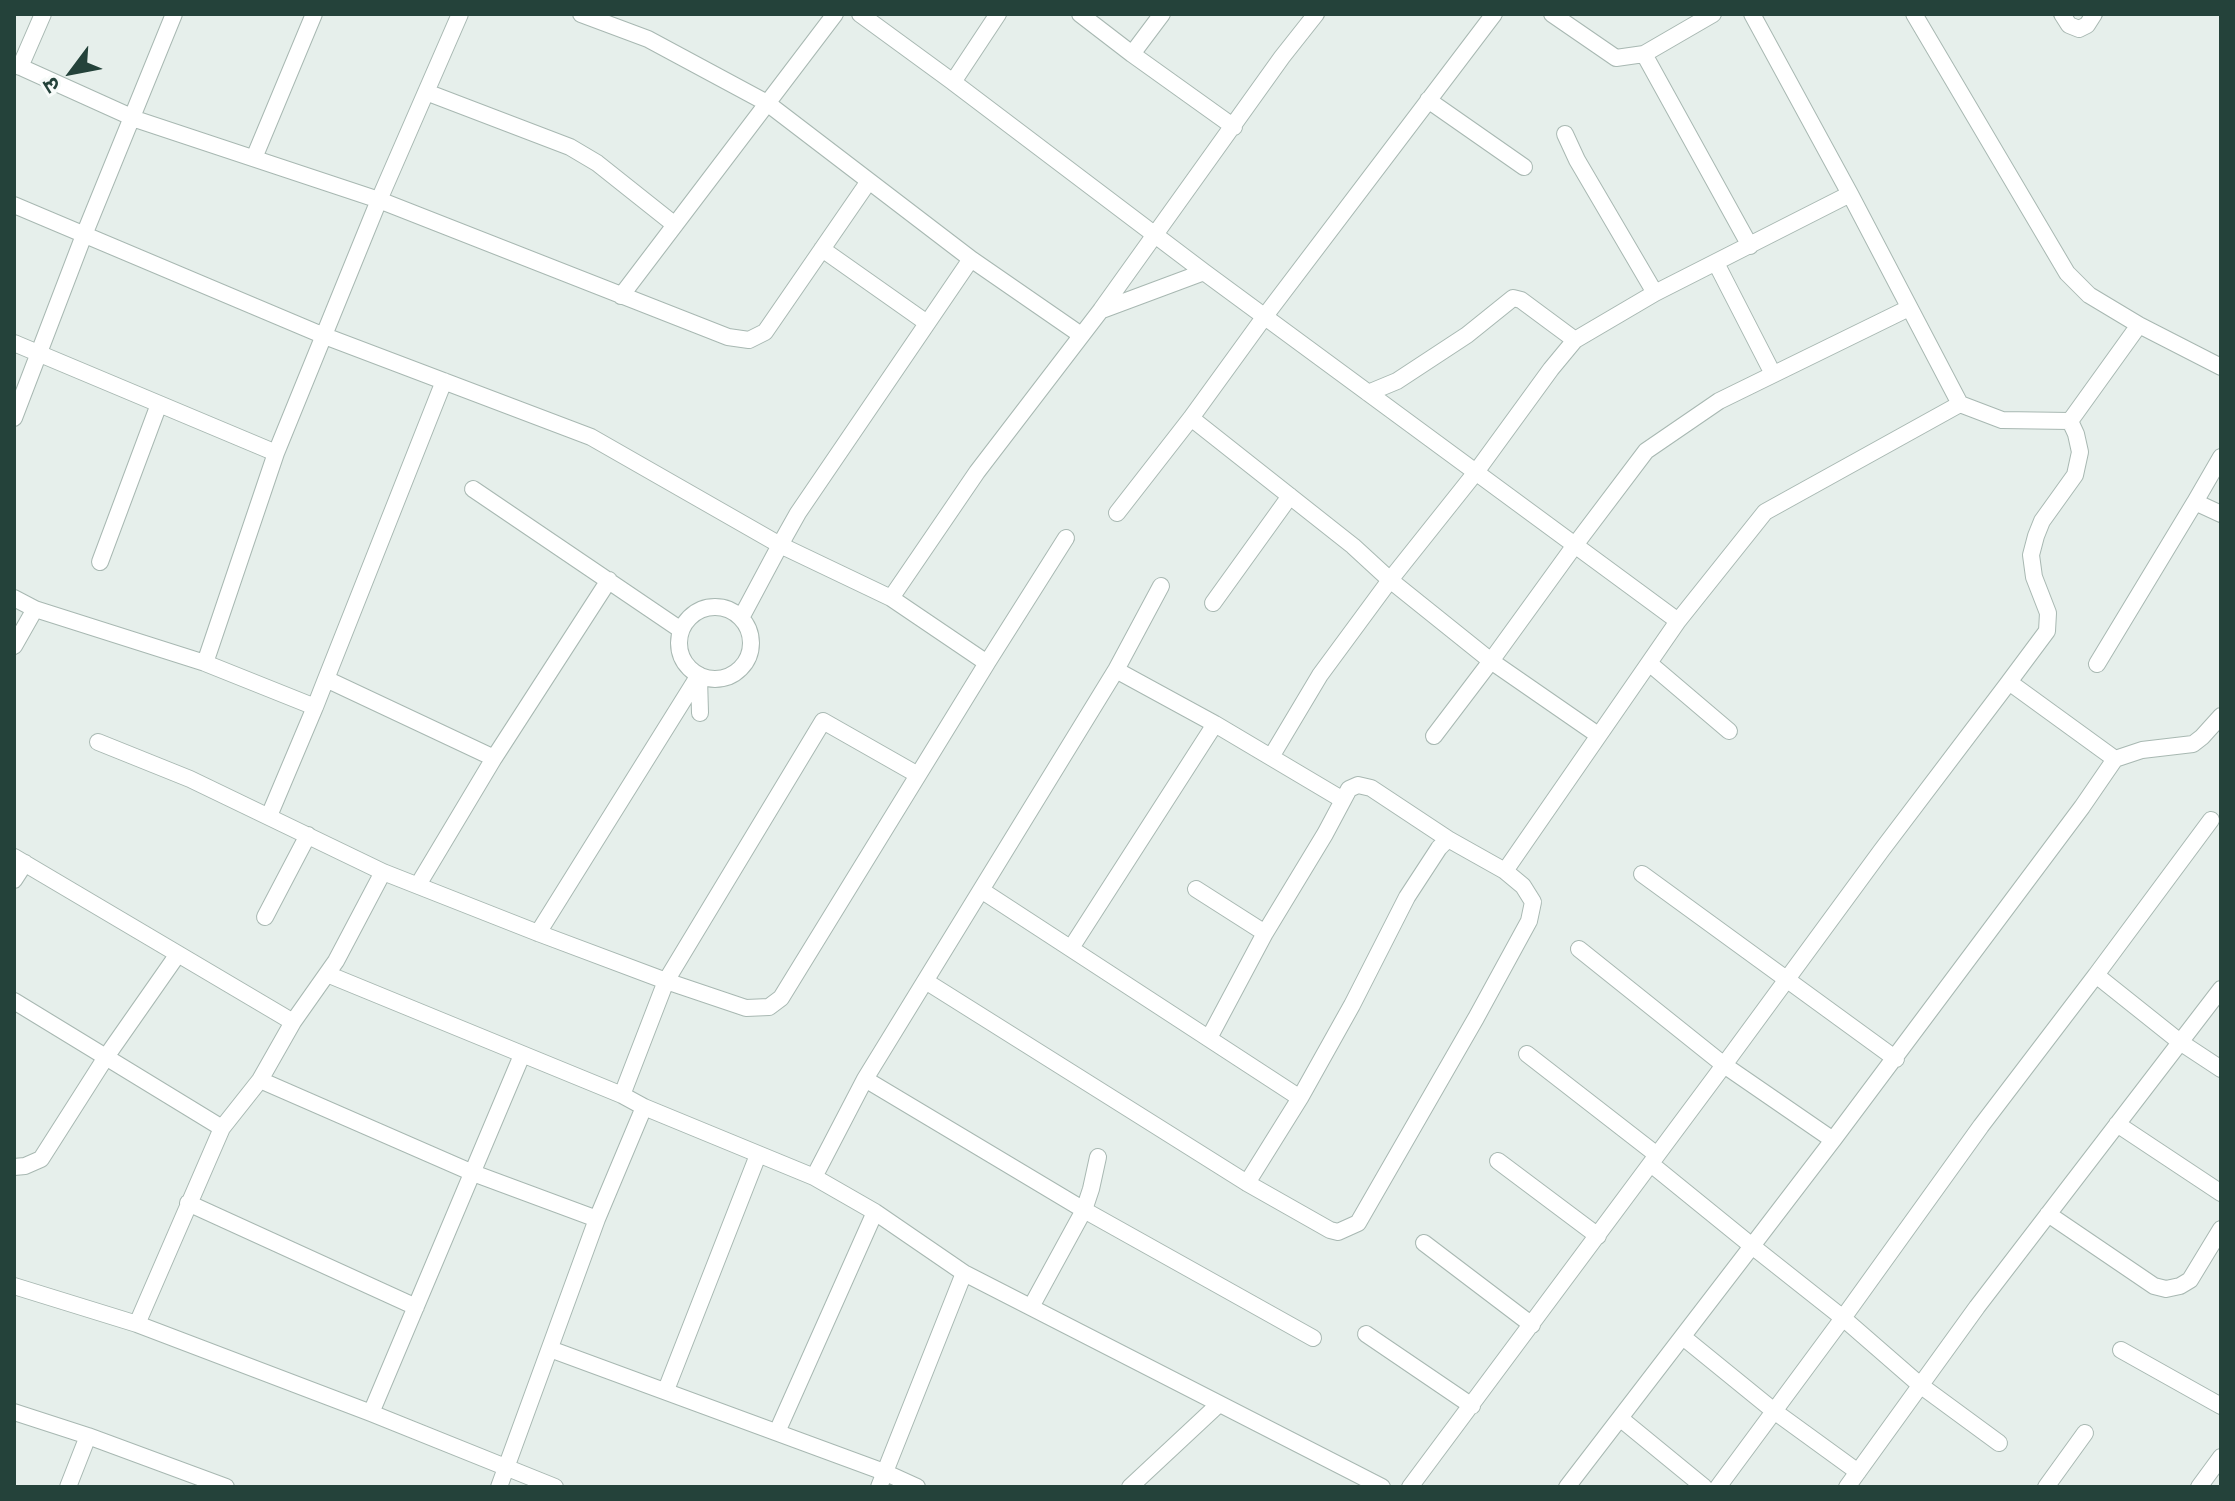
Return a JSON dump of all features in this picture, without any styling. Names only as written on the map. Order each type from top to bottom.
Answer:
[{"type":"street","points":[[43,14],[17,65],[131,116],[379,200],[728,337],[749,340],[765,332],[869,181]]},
{"type":"street","points":[[14,418],[131,116],[174,14]]},
{"type":"street","points":[[254,158],[314,14]]},
{"type":"street","points":[[205,663],[276,453],[322,335],[460,14]]},
{"type":"street","points":[[581,14],[648,39],[767,103],[971,259],[1081,335]]},
{"type":"street","points":[[621,296],[835,14]]},
{"type":"street","points":[[860,14],[1678,621]]},
{"type":"street","points":[[953,82],[998,14]]},
{"type":"street","points":[[1080,14],[1234,127]]},
{"type":"street","points":[[1132,54],[1162,14]]},
{"type":"street","points":[[891,598],[977,472],[1101,310],[1316,14]]},
{"type":"street","points":[[1117,513],[1494,14]]},
{"type":"street","points":[[1552,14],[1616,58],[1644,54],[1713,14]]},
{"type":"street","points":[[1752,14],[1960,404],[2002,420],[2070,421]]},
{"type":"street","points":[[1914,14],[2067,273],[2089,295],[2221,367]]},
{"type":"street","points":[[2062,14],[2069,25],[2079,29],[2087,25],[2094,14]]},
{"type":"street","points":[[1644,54],[1750,246]]},
{"type":"street","points":[[426,92],[570,147],[597,163],[675,225]]},
{"type":"street","points":[[1428,100],[1524,167]]},
{"type":"street","points":[[1565,134],[1655,293]]},
{"type":"street","points":[[1271,757],[1320,675],[1575,340],[1655,293],[1850,194]]},
{"type":"street","points":[[14,205],[322,335],[591,437],[780,545],[891,598],[987,663]]},
{"type":"street","points":[[822,249],[927,323]]},
{"type":"street","points":[[741,618],[798,513],[971,259]]},
{"type":"street","points":[[1716,263],[1773,374]]},
{"type":"street","points":[[1101,310],[1204,272]]},
{"type":"street","points":[[1368,393],[1397,381],[1467,335],[1513,298],[1521,300],[1575,340]]},
{"type":"street","points":[[1434,736],[1646,451],[1719,401],[1909,308]]},
{"type":"street","points":[[2070,421],[2139,325]]},
{"type":"street","points":[[14,343],[276,453]]},
{"type":"street","points":[[269,816],[444,381]]},
{"type":"street","points":[[100,562],[159,404]]},
{"type":"street","points":[[1505,871],[1678,621],[1765,512],[1960,404]]},
{"type":"street","points":[[1191,418],[1353,546],[1390,580],[1491,661],[1598,735]]},
{"type":"street","points":[[1410,1487],[2047,631],[2048,613],[2034,577],[2031,555],[2042,521],[2075,475],[2080,452],[2070,421]]},
{"type":"street","points":[[2097,664],[2221,457]]},
{"type":"street","points":[[473,489],[681,630]]},
{"type":"street","points":[[1213,603],[1290,496]]},
{"type":"street","points":[[2195,502],[2221,514]]},
{"type":"street","points":[[98,742],[190,779],[383,872],[666,981],[746,1008],[769,1007],[781,998],[1066,538]]},
{"type":"street","points":[[418,885],[494,758],[609,580]]},
{"type":"street","points":[[814,1177],[865,1079],[1116,670],[1161,586]]},
{"type":"street","points":[[14,598],[35,609],[205,663],[315,707]]},
{"type":"street","points":[[713,606],[733,612],[741,618],[750,635],[749,654],[745,662],[730,675],[709,679],[690,669],[680,651],[681,630],[694,613],[713,606]]},
{"type":"street","points":[[14,646],[35,609]]},
{"type":"street","points":[[1649,663],[1729,731]]},
{"type":"street","points":[[1116,670],[1343,800]]},
{"type":"street","points":[[699,675],[700,713]]},
{"type":"street","points":[[538,933],[699,675]]},
{"type":"street","points":[[326,679],[494,758]]},
{"type":"street","points":[[2009,682],[2115,759]]},
{"type":"street","points":[[1567,1487],[1896,1059],[2115,759],[2142,750],[2193,744],[2221,716]]},
{"type":"street","points":[[622,1095],[666,981],[823,721],[918,775]]},
{"type":"street","points":[[1071,948],[1215,724]]},
{"type":"street","points":[[927,982],[1247,1183],[1338,1232],[1358,1223],[1529,921],[1533,902],[1523,886],[1505,871],[1448,839],[1371,788],[1358,785],[1349,789],[1265,933],[1209,1038]]},
{"type":"street","points":[[1718,1487],[1981,1126],[2211,820]]},
{"type":"street","points":[[265,917],[308,835]]},
{"type":"street","points":[[1247,1183],[1300,1098],[1407,897],[1448,839]]},
{"type":"street","points":[[14,880],[19,860],[293,1022]]},
{"type":"street","points":[[137,1324],[222,1128],[260,1080],[293,1022],[336,961],[383,872]]},
{"type":"street","points":[[1642,874],[1896,1059]]},
{"type":"street","points":[[1196,889],[1265,933]]},
{"type":"street","points":[[981,890],[1300,1098]]},
{"type":"street","points":[[1579,949],[1724,1065],[1833,1140]]},
{"type":"street","points":[[14,1167],[41,1159],[106,1057],[178,954]]},
{"type":"street","points":[[327,974],[814,1177],[875,1212],[964,1273],[1382,1487]]},
{"type":"street","points":[[2096,975],[2180,1042],[2221,1069]]},
{"type":"street","points":[[1847,1487],[2048,1214],[2221,989]]},
{"type":"street","points":[[14,1001],[222,1128]]},
{"type":"street","points":[[1527,1054],[1920,1385],[1999,1443]]},
{"type":"street","points":[[371,1413],[522,1055]]},
{"type":"street","points":[[865,1079],[1084,1210],[1313,1338]]},
{"type":"street","points":[[260,1080],[473,1173],[597,1219]]},
{"type":"street","points":[[499,1487],[597,1219],[644,1107]]},
{"type":"street","points":[[2117,1124],[2221,1193]]},
{"type":"street","points":[[666,1390],[758,1155]]},
{"type":"street","points":[[1031,1307],[1084,1210],[1098,1157]]},
{"type":"street","points":[[1498,1161],[1598,1236]]},
{"type":"street","points":[[188,1203],[416,1307]]},
{"type":"street","points":[[777,1432],[875,1212]]},
{"type":"street","points":[[2048,1214],[2154,1286],[2166,1289],[2190,1280],[2221,1229]]},
{"type":"street","points":[[1424,1243],[1532,1325]]},
{"type":"street","points":[[882,1480],[964,1273]]},
{"type":"street","points":[[14,1286],[137,1324],[555,1487]]},
{"type":"street","points":[[1366,1334],[1472,1406]]},
{"type":"street","points":[[1683,1337],[1774,1411],[1858,1472]]},
{"type":"street","points":[[550,1349],[777,1432],[882,1480],[917,1487]]},
{"type":"street","points":[[2121,1350],[2221,1406]]},
{"type":"street","points":[[1130,1487],[1219,1404]]},
{"type":"street","points":[[14,1412],[221,1486]]},
{"type":"street","points":[[1621,1419],[1704,1487]]},
{"type":"street","points":[[2046,1487],[2085,1433]]},
{"type":"street","points":[[68,1487],[88,1436]]},
{"type":"street","points":[[2199,1487],[2221,1457]]}]
